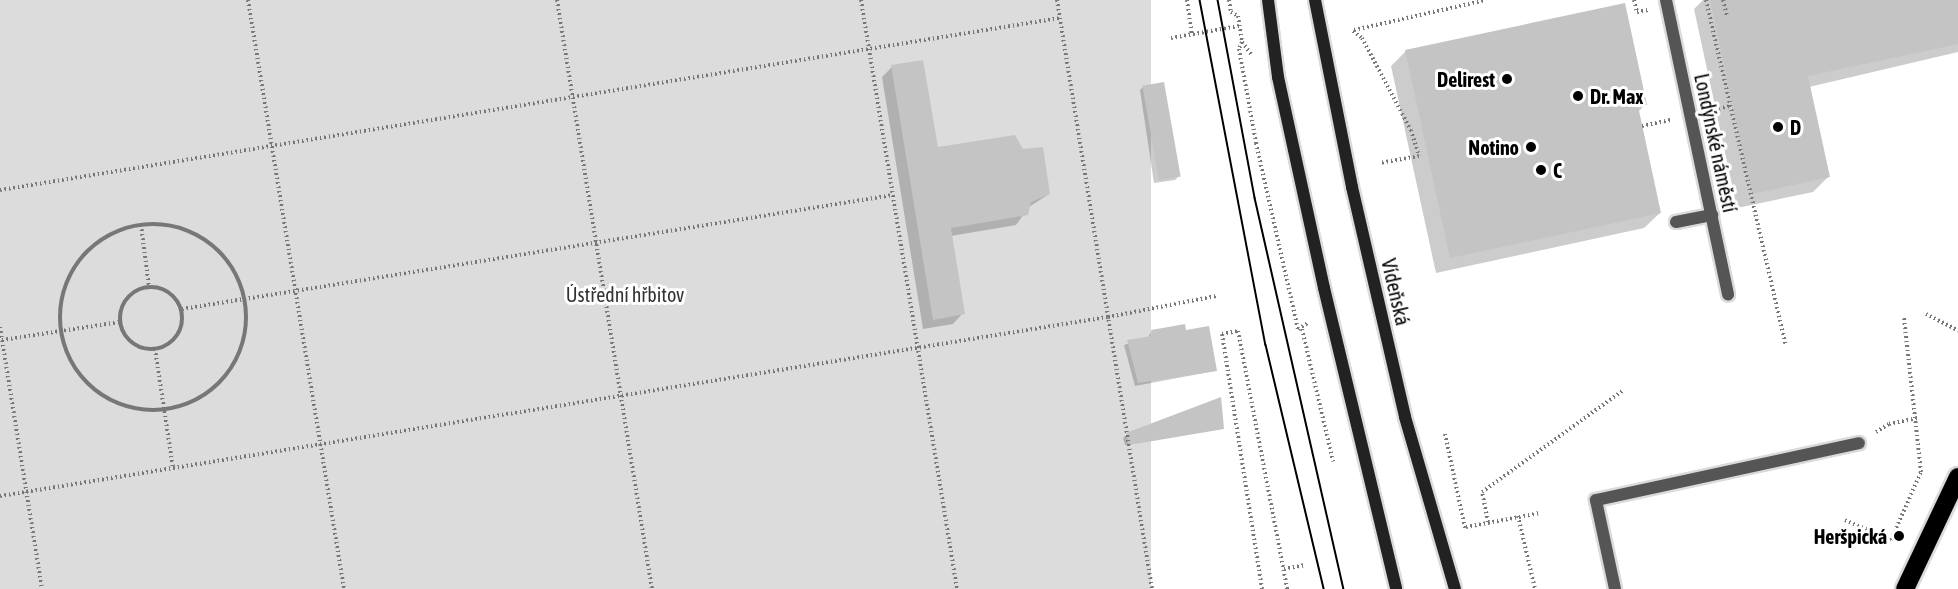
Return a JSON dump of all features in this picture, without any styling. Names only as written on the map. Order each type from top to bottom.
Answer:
[{"type":"highway","points":[[1905,589],[1958,477]]},
{"type":"main road","points":[[1268,0],[1278,77],[1322,277],[1396,589]]},
{"type":"main road","name":"Vídeňská","points":[[1315,0],[1352,187],[1405,417],[1455,589]]},
{"type":"lane","name":"Londýnské náměstí","points":[[1666,0],[1728,295]]},
{"type":"lane","points":[[1676,222],[1712,214]]},
{"type":"lane","points":[[1615,589],[1596,501],[1859,443]]},
{"type":"path","points":[[248,0],[344,589]]},
{"type":"path","points":[[557,0],[652,589]]},
{"type":"path","points":[[861,0],[957,589]]},
{"type":"path","points":[[1057,0],[1152,589]]},
{"type":"path","points":[[1187,0],[1192,34]]},
{"type":"path","points":[[1380,163],[1419,156],[1398,106],[1362,38],[1353,31],[1486,0]]},
{"type":"path","points":[[1706,0],[1786,346]]},
{"type":"path","points":[[1723,0],[1727,16]]},
{"type":"path","points":[[0,190],[1060,18]]},
{"type":"path","points":[[1171,38],[1239,26]]},
{"type":"path","points":[[1242,42],[1239,49],[1256,143],[1333,461]]},
{"type":"path","points":[[1642,126],[1681,118]]},
{"type":"path","points":[[182,309],[893,195]]},
{"type":"path","points":[[141,225],[149,287]]},
{"type":"path","points":[[141,225],[173,226],[202,238],[226,259],[242,286],[244,300],[246,317],[241,348],[226,375],[204,396],[164,409],[146,410],[116,403],[90,386],[71,363],[59,332],[60,304],[69,275],[87,250],[112,233],[141,225]]},
{"type":"path","points":[[149,287],[171,293],[182,309],[183,320],[176,338],[155,349],[139,347],[130,341],[120,322],[125,301],[132,293],[149,287]]},
{"type":"path","points":[[0,496],[1108,317],[1216,296]]},
{"type":"path","points":[[1926,314],[1958,330]]},
{"type":"path","points":[[1845,520],[1891,540],[1921,472],[1917,418],[1904,318]]},
{"type":"path","points":[[2,340],[120,322]]},
{"type":"path","points":[[0,327],[42,589]]},
{"type":"path","points":[[1262,589],[1222,334],[1238,331],[1287,589]]},
{"type":"path","points":[[155,349],[173,468]]},
{"type":"path","points":[[1488,522],[1482,492],[1622,391]]},
{"type":"path","points":[[1859,443],[1889,424],[1917,418]]},
{"type":"path","points":[[1445,434],[1465,528]]},
{"type":"path","points":[[1459,529],[1540,513]]},
{"type":"path","points":[[1518,516],[1535,589]]},
{"type":"path","points":[[1284,569],[1304,565]]},
{"type":"green space","name":"Ústřední hřbitov","points":[[0,0],[1151,0],[1151,589],[0,589]]},
{"type":"building","name":"D","points":[[1710,0],[1958,0],[1958,44],[1808,76],[1830,177],[1752,194]]},
{"type":"building","name":"C","points":[[1625,3],[1647,105],[1638,106],[1661,213],[1450,258],[1405,50]]},
{"type":"building","points":[[923,60],[938,147],[1015,135],[1023,149],[1043,147],[1050,194],[1031,202],[1028,215],[951,228],[965,314],[933,320],[891,65]]},
{"type":"building","points":[[1164,82],[1181,177],[1159,180],[1142,86]]},
{"type":"building","points":[[1185,324],[1186,330],[1209,326],[1217,371],[1138,383],[1127,340],[1152,336],[1151,330]]},
{"type":"building","points":[[1221,397],[1224,429],[1129,445],[1126,433]]},
{"type":"tram line","points":[[1200,0],[1266,345],[1324,589]]},
{"type":"tram line","points":[[1218,0],[1255,198],[1344,589]]},
{"type":"place","name":"Delirest","points":[[1507,79]]},
{"type":"place","name":"Dr. Max","points":[[1578,96]]},
{"type":"place","name":"D","points":[[1778,127]]},
{"type":"place","name":"Notino","points":[[1531,147]]},
{"type":"place","name":"C","points":[[1541,170]]},
{"type":"place","name":"Heršpická","points":[[1899,536]]}]
